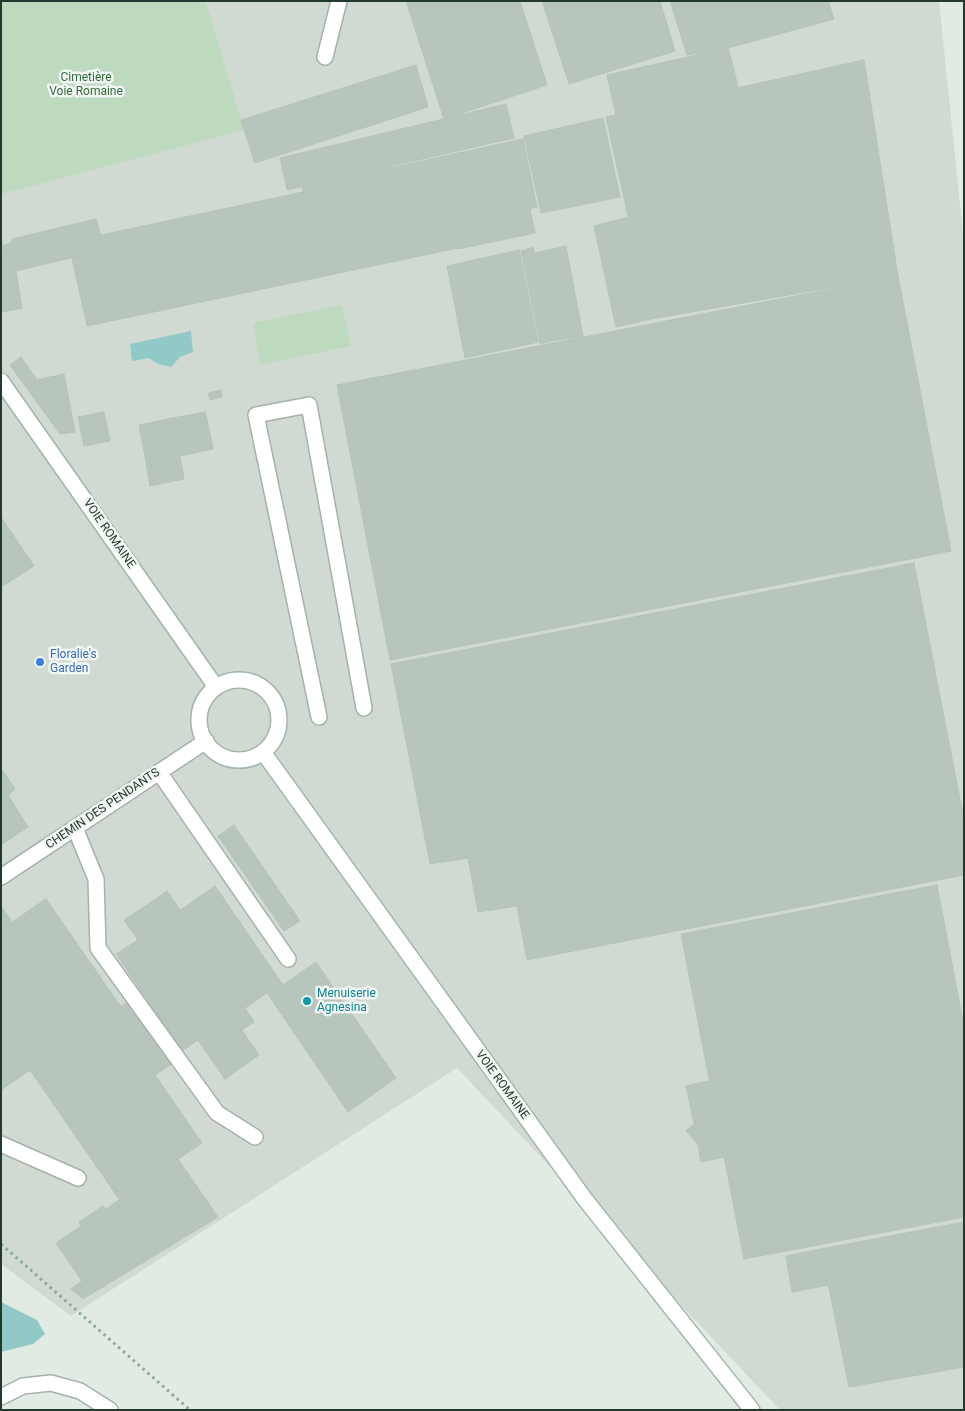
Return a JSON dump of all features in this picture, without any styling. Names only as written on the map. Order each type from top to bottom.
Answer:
[{"type":"main road","points":[[325,57],[339,1]]},
{"type":"main road","name":"VOIE ROMAINE","points":[[1,381],[216,687]]},
{"type":"main road","points":[[318,717],[256,415],[309,405],[364,708]]},
{"type":"main road","points":[[241,679],[254,682],[265,689],[274,699],[279,711],[279,724],[271,745],[263,752],[251,758],[238,760],[214,751],[206,741],[201,730],[201,712],[207,696],[216,687],[228,681],[241,679]]},
{"type":"main road","name":"CHEMIN DES PENDANTS","points":[[1,876],[206,741]]},
{"type":"main road","name":"VOIE ROMAINE","points":[[263,752],[584,1198],[752,1410]]},
{"type":"main road","points":[[159,772],[288,960]]},
{"type":"main road","points":[[75,828],[96,879],[98,948],[217,1113],[256,1137]]},
{"type":"main road","points":[[1,1144],[78,1178]]},
{"type":"main road","points":[[1,1397],[23,1386],[51,1383],[80,1391],[110,1410]]},
{"type":"path","points":[[1,1244],[190,1410]]},
{"type":"shaded area","points":[[1,1],[939,1],[964,243],[964,1410],[780,1410],[457,1068],[71,1316],[1,1264]]},
{"type":"green space","name":"Cimetière Voie Romaine","points":[[1,1],[206,1],[244,130],[1,194]]},
{"type":"green space","points":[[342,305],[351,346],[260,365],[253,323]]},
{"type":"water","points":[[191,331],[193,352],[180,357],[171,367],[158,364],[149,358],[132,361],[130,344]]},
{"type":"water","points":[[1,1302],[37,1320],[45,1334],[33,1344],[1,1352]]},
{"type":"building","points":[[406,1],[520,1],[547,85],[444,119]]},
{"type":"building","points":[[542,1],[660,1],[675,51],[569,84]]},
{"type":"building","points":[[670,1],[828,1],[834,19],[728,48],[687,55]]},
{"type":"building","points":[[728,48],[732,62],[617,89],[624,113],[616,115],[607,75]]},
{"type":"building","points":[[864,60],[898,276],[651,319],[606,117]]},
{"type":"building","points":[[732,62],[738,87],[624,113],[617,89]]},
{"type":"building","points":[[416,65],[428,107],[255,163],[241,120]]},
{"type":"building","points":[[506,104],[514,138],[287,190],[280,158]]},
{"type":"building","points":[[603,118],[620,197],[541,213],[524,136]]},
{"type":"building","points":[[523,139],[537,207],[453,225],[458,248],[87,326],[72,258],[104,250],[101,235],[303,192],[302,187]]},
{"type":"building","points":[[530,209],[535,233],[458,249],[453,225]]},
{"type":"building","points":[[625,218],[629,218],[651,319],[647,320]]},
{"type":"building","points":[[625,218],[647,320],[616,327],[594,226]]},
{"type":"building","points":[[96,219],[100,233],[1,255],[1,246],[12,243],[12,239]]},
{"type":"building","points":[[100,233],[104,250],[95,252],[93,243],[86,245],[84,237]]},
{"type":"building","points":[[84,237],[86,245],[93,243],[95,252],[16,271],[22,308],[1,312],[1,255]]},
{"type":"building","points":[[566,246],[583,336],[552,341],[535,253]]},
{"type":"building","points":[[533,247],[552,341],[540,344],[521,251]]},
{"type":"building","points":[[519,250],[538,342],[465,358],[447,266]]},
{"type":"building","points":[[898,276],[951,551],[390,660],[337,385]]},
{"type":"building","points":[[21,357],[37,380],[64,374],[75,432],[60,434],[10,365]]},
{"type":"building","points":[[221,390],[222,397],[210,400],[208,393]]},
{"type":"building","points":[[104,412],[107,426],[81,431],[78,417]]},
{"type":"building","points":[[205,412],[207,419],[174,426],[173,418]]},
{"type":"building","points":[[173,418],[174,426],[207,419],[213,449],[180,456],[184,479],[155,485],[150,461],[146,462],[139,425]]},
{"type":"building","points":[[107,426],[110,441],[84,446],[81,431]]},
{"type":"building","points":[[150,461],[155,485],[150,486],[146,462]]},
{"type":"building","points":[[1,517],[34,566],[1,587]]},
{"type":"building","points":[[914,563],[964,820],[964,875],[527,960],[517,906],[478,912],[468,858],[430,864],[391,664]]},
{"type":"building","points":[[1,768],[15,789],[8,795],[28,827],[1,845]]},
{"type":"building","points":[[234,825],[300,921],[284,931],[218,836]]},
{"type":"building","points":[[937,885],[964,1027],[964,1217],[744,1259],[681,934]]},
{"type":"building","name":"Menuiserie Agnesina","points":[[215,886],[283,985],[316,962],[396,1078],[348,1112],[267,993],[245,1008],[254,1022],[242,1030],[166,920]]},
{"type":"building","points":[[167,891],[180,910],[166,920],[153,901]]},
{"type":"building","points":[[46,899],[121,1007],[112,1013],[37,905]]},
{"type":"building","points":[[153,901],[232,1016],[182,1051],[116,954],[138,940],[124,920]]},
{"type":"building","points":[[37,905],[112,1013],[1,1090],[1,930]]},
{"type":"building","points":[[1,906],[12,922],[1,930]]},
{"type":"building","points":[[129,1001],[173,1063],[155,1075],[112,1013]]},
{"type":"building","points":[[112,1013],[202,1143],[119,1199],[30,1070]]},
{"type":"building","points":[[232,1016],[259,1055],[225,1079],[198,1040]]},
{"type":"building","points":[[709,1081],[724,1157],[701,1162],[698,1144],[686,1131],[694,1124],[686,1086]]},
{"type":"building","points":[[178,1159],[218,1217],[83,1299],[71,1289],[82,1281],[56,1243],[81,1226],[79,1222],[103,1206],[106,1209]]},
{"type":"building","points":[[964,1222],[964,1367],[849,1387],[821,1249]]},
{"type":"building","points":[[821,1249],[829,1285],[792,1292],[786,1256]]},
{"type":"place","name":"Floralie's Garden","points":[[40,662]]},
{"type":"place","name":"Menuiserie Agnesina","points":[[307,1001]]}]
